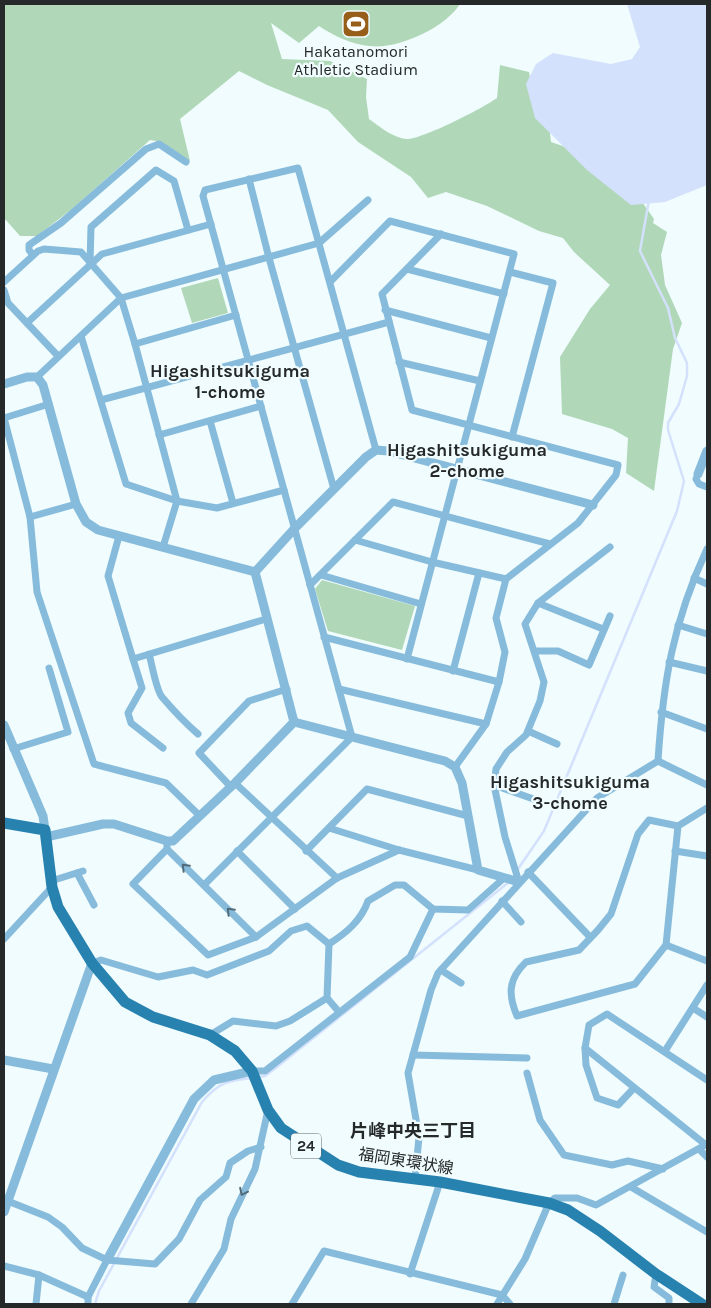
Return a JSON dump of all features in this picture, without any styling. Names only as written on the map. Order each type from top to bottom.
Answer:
[{"type":"main road","points":[[4,822],[46,834]]},
{"type":"main road","name":"福岡東環状線","points":[[46,834],[52,884],[58,908],[92,963],[125,1002],[153,1017],[210,1036],[235,1050],[252,1071],[268,1110],[281,1128],[314,1152],[338,1165],[359,1172],[440,1182],[549,1203],[568,1210],[600,1231],[656,1274],[702,1304]]},
{"type":"street","points":[[33,255],[29,250],[29,245],[61,223],[146,149],[159,144],[186,162]]},
{"type":"street","points":[[352,737],[203,196],[205,190],[298,168],[376,450]]},
{"type":"street","points":[[90,263],[91,227],[156,170],[174,181],[188,230]]},
{"type":"street","points":[[249,179],[269,258],[334,489]]},
{"type":"street","points":[[37,378],[121,298],[319,243],[368,200]]},
{"type":"street","points":[[330,282],[390,221],[514,254],[443,516],[407,659]]},
{"type":"street","points":[[27,323],[90,263],[102,254],[211,224]]},
{"type":"street","points":[[441,234],[382,294],[412,410],[618,465],[616,475],[578,523],[506,579],[496,618],[505,652],[499,682],[486,724],[455,766]]},
{"type":"street","points":[[4,282],[33,255],[44,249],[81,252],[121,298],[177,501],[163,547]]},
{"type":"street","points":[[407,269],[504,294]]},
{"type":"street","points":[[510,272],[553,283],[512,437]]},
{"type":"street","points":[[4,290],[8,303],[58,356]]},
{"type":"street","points":[[385,310],[491,338]]},
{"type":"street","points":[[135,344],[236,315]]},
{"type":"street","points":[[101,400],[389,322]]},
{"type":"street","points":[[81,336],[126,484],[177,501],[217,508],[284,490]]},
{"type":"street","points":[[399,362],[480,381]]},
{"type":"street","points":[[4,384],[27,377],[37,378],[43,385],[76,504],[86,522],[98,530],[255,572]]},
{"type":"street","points":[[49,404],[4,418],[30,517],[37,592],[94,764],[166,783],[200,816]]},
{"type":"street","points":[[159,435],[261,406]]},
{"type":"street","points":[[210,421],[233,504]]},
{"type":"street","points":[[255,572],[294,528],[376,450],[388,451],[593,505]]},
{"type":"street","points":[[707,451],[696,479],[699,484],[707,487]]},
{"type":"street","points":[[310,585],[393,502],[550,544]]},
{"type":"street","points":[[30,517],[76,504]]},
{"type":"street","points":[[119,536],[108,576],[142,688],[128,713],[130,723],[163,748]]},
{"type":"street","points":[[355,540],[432,562],[506,579]]},
{"type":"street","points":[[519,882],[494,785],[496,769],[507,752],[528,731],[540,701],[544,682],[525,624],[538,603],[576,576],[610,547]]},
{"type":"street","points":[[658,761],[661,712],[668,662],[694,578],[707,549]]},
{"type":"street","points":[[255,572],[294,722]]},
{"type":"street","points":[[453,671],[478,573]]},
{"type":"street","points":[[321,575],[421,604]]},
{"type":"street","points":[[694,578],[707,584]]},
{"type":"street","points":[[538,603],[604,629]]},
{"type":"street","points":[[534,651],[558,651],[589,665],[610,616]]},
{"type":"street","points":[[133,659],[266,619]]},
{"type":"street","points":[[678,625],[707,634]]},
{"type":"street","points":[[324,637],[499,682]]},
{"type":"street","points":[[149,654],[161,696],[168,701],[171,710],[198,734]]},
{"type":"street","points":[[668,662],[707,671]]},
{"type":"street","points":[[14,749],[68,732],[49,668]]},
{"type":"street","points":[[286,689],[249,701],[199,753],[337,878]]},
{"type":"street","points":[[339,689],[486,724]]},
{"type":"street","points":[[661,712],[707,729]]},
{"type":"street","points":[[294,722],[445,761],[455,766],[462,783],[478,870]]},
{"type":"street","points":[[294,722],[233,785],[167,845],[133,884],[208,955],[256,937],[337,878],[399,850]]},
{"type":"street","points":[[4,725],[43,816],[46,834],[102,824],[114,824],[167,845],[256,937]]},
{"type":"street","points":[[528,731],[557,744]]},
{"type":"street","points":[[204,885],[352,737]]},
{"type":"street","points":[[658,761],[707,785]]},
{"type":"street","points":[[415,1179],[419,1137],[408,1073],[431,990],[440,970],[597,798],[658,761]]},
{"type":"street","points":[[494,785],[539,801]]},
{"type":"street","points":[[306,851],[367,789],[468,816]]},
{"type":"street","points":[[678,826],[666,946],[635,984],[517,1016],[509,992],[521,968],[526,962],[579,950],[611,914],[638,834],[649,820],[678,826],[707,808]]},
{"type":"street","points":[[329,828],[399,850],[519,882]]},
{"type":"street","points":[[237,851],[295,909]]},
{"type":"street","points":[[675,851],[707,856]]},
{"type":"street","points":[[4,939],[52,884],[80,872],[94,905]]},
{"type":"street","points":[[528,872],[590,937]]},
{"type":"street","points":[[329,944],[347,931],[364,912],[368,901],[395,885],[404,885],[433,909],[468,910],[504,878]]},
{"type":"street","points":[[502,901],[522,922]]},
{"type":"street","points":[[4,1266],[40,1275],[88,1301],[107,1260],[194,1100],[214,1080],[252,1071],[265,1071],[410,956],[433,909]]},
{"type":"street","points":[[4,1212],[6,1201],[92,963],[101,960],[158,977],[193,970],[207,975],[269,951],[291,931],[307,926],[329,944]]},
{"type":"street","points":[[329,944],[327,998],[339,1012]]},
{"type":"street","points":[[666,946],[707,961]]},
{"type":"street","points":[[440,970],[461,984]]},
{"type":"street","points":[[665,1051],[707,985]]},
{"type":"street","points":[[210,1036],[233,1021],[276,1026],[299,1016],[327,998]]},
{"type":"street","points":[[694,1008],[707,1017]]},
{"type":"street","points":[[634,1088],[618,1105],[597,1098],[586,1065],[585,1048],[589,1025],[607,1014],[707,1080]]},
{"type":"street","points":[[585,1048],[704,1146],[707,1157]]},
{"type":"street","points":[[413,1054],[527,1058]]},
{"type":"street","points":[[4,1060],[53,1069]]},
{"type":"street","points":[[527,1073],[540,1120],[564,1155],[612,1165],[628,1161],[663,1169]]},
{"type":"street","points":[[192,1304],[224,1249],[231,1218],[255,1169],[268,1110]]},
{"type":"street","points":[[497,1304],[525,1259],[549,1203],[555,1198],[565,1196],[596,1205],[704,1146]]},
{"type":"street","points":[[6,1201],[48,1218],[62,1227],[82,1248],[107,1260],[155,1264],[179,1239],[200,1200],[226,1177],[230,1163],[248,1151],[261,1147]]},
{"type":"street","points":[[410,1274],[440,1182]]},
{"type":"street","points":[[630,1186],[707,1232]]},
{"type":"street","points":[[292,1304],[324,1251],[410,1274],[502,1295],[510,1304]]},
{"type":"street","points":[[656,1274],[654,1286],[669,1298],[669,1304]]},
{"type":"street","points":[[36,1304],[40,1275]]},
{"type":"street","points":[[614,1304],[623,1275]]},
{"type":"green space","points":[[4,4],[460,4],[443,21],[419,36],[406,41],[380,46],[362,45],[349,41],[319,26],[299,43],[271,23],[282,59],[330,61],[367,79],[366,97],[369,119],[387,132],[407,139],[439,129],[497,98],[500,65],[529,72],[535,105],[549,124],[551,142],[583,153],[640,199],[654,219],[653,223],[667,232],[661,255],[665,285],[682,323],[673,349],[654,491],[626,473],[628,438],[612,429],[562,414],[560,357],[590,309],[610,285],[574,252],[563,238],[539,231],[487,206],[446,192],[428,198],[411,177],[358,142],[328,110],[267,85],[239,71],[180,119],[190,161],[161,142],[150,140],[72,209],[37,236],[20,236],[4,218]]},
{"type":"green space","points":[[218,278],[228,313],[192,323],[181,288]]},
{"type":"green space","points":[[322,580],[415,606],[402,650],[328,631],[315,589]]},
{"type":"water","points":[[627,4],[707,4],[707,185],[665,202],[631,205],[587,170],[535,118],[526,84],[536,64],[553,53],[611,64],[632,59],[640,47]]},
{"type":"waterway","points":[[518,869],[544,831],[677,511],[684,481],[668,430],[668,423],[679,404],[687,376],[687,363],[675,338],[668,308],[640,251],[649,200]]},
{"type":"waterway","points":[[258,1077],[265,1076],[277,1067],[509,882]]},
{"type":"waterway","points":[[95,1304],[99,1291],[202,1102],[213,1091],[230,1081],[252,1078]]},
{"type":"place","name":"Hakatanomori Athletic Stadium","points":[[356,24]]},
{"type":"district","name":"Higashitsukiguma 1-chome","points":[[230,381]]},
{"type":"district","name":"Higashitsukiguma 2-chome","points":[[467,460]]},
{"type":"district","name":"Higashitsukiguma 3-chome","points":[[570,792]]},
{"type":"district","name":"片峰中央三丁目","points":[[413,1131]]}]
